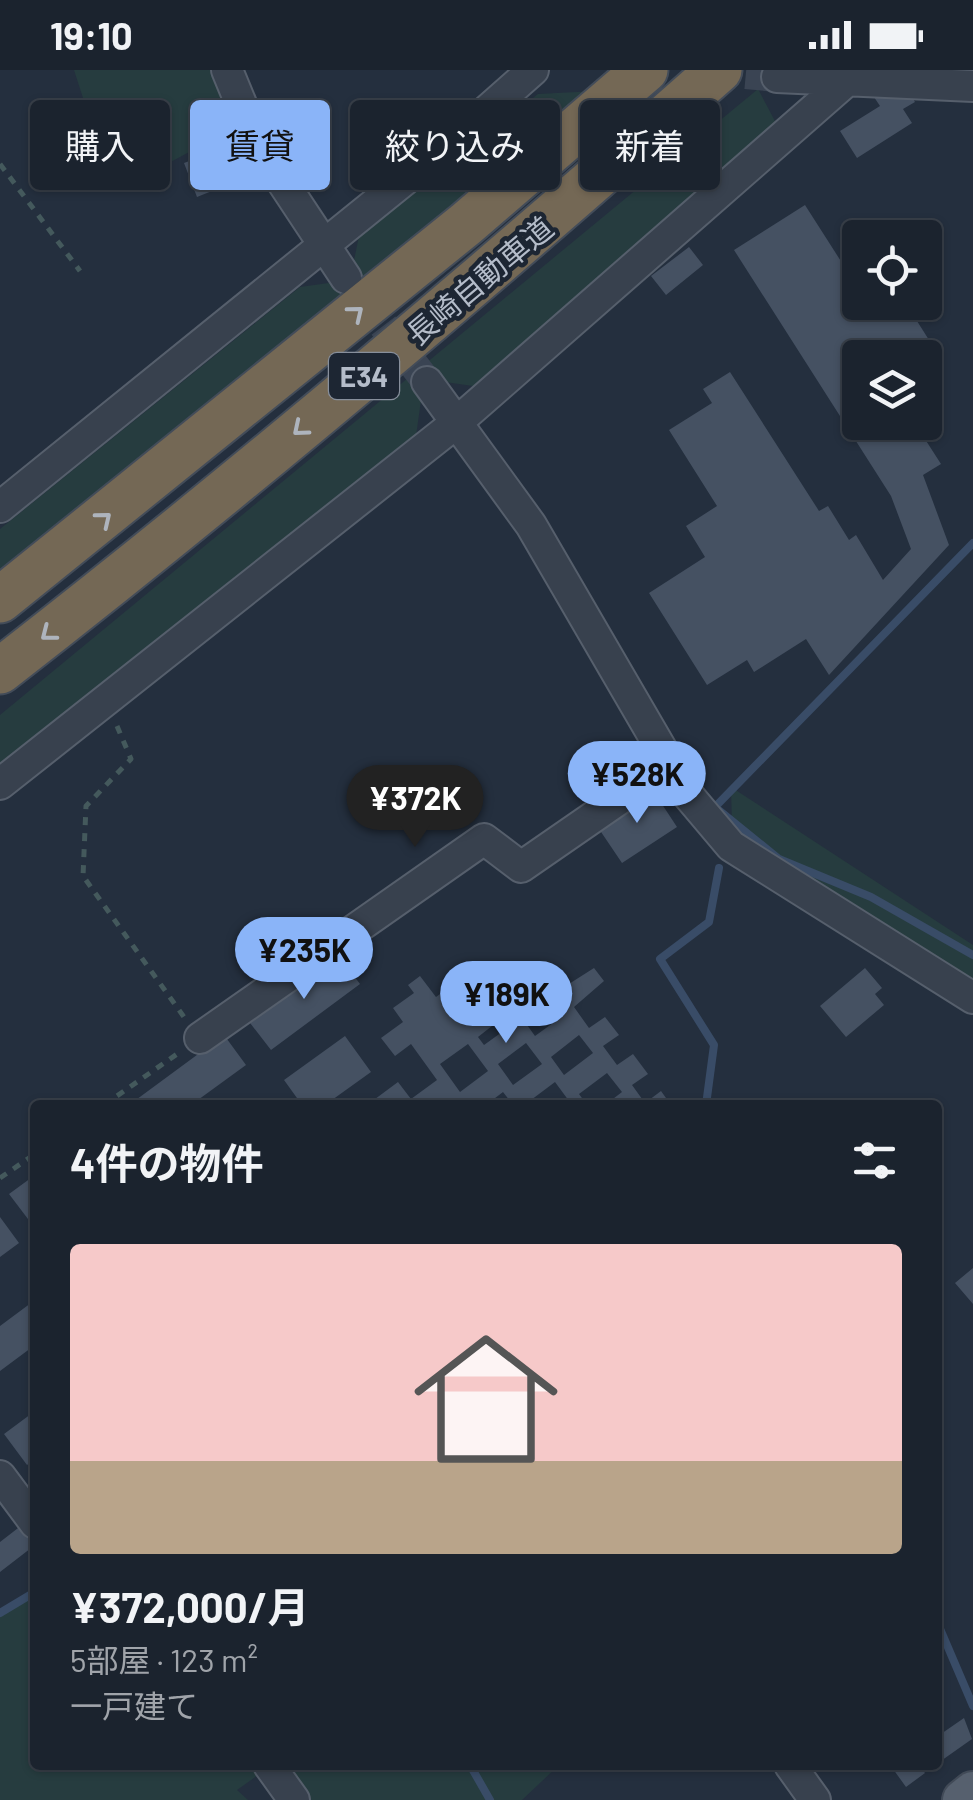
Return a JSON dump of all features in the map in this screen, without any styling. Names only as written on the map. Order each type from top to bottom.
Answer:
[{"type":"highway","name":"長崎自動車道","points":[[0,600],[466,224],[645,70]]},
{"type":"highway","name":"長崎自動車道","points":[[0,671],[116,581],[486,276],[720,70]]},
{"type":"main road","points":[[963,1800],[973,1792]]},
{"type":"street","points":[[226,70],[258,146],[346,278]]},
{"type":"street","points":[[0,507],[456,139],[534,70]]},
{"type":"street","points":[[0,784],[456,423],[854,76]]},
{"type":"street","points":[[777,77],[854,76],[973,86]]},
{"type":"street","points":[[427,382],[531,525],[688,795],[731,846],[973,998]]},
{"type":"street","points":[[200,1038],[484,838],[521,867],[670,764]]},
{"type":"street","points":[[0,1476],[30,1515]]},
{"type":"street","points":[[273,1770],[294,1800]]},
{"type":"street","points":[[794,1770],[815,1800]]},
{"type":"path","points":[[0,164],[80,272]]},
{"type":"path","points":[[106,699],[130,759],[86,806],[83,876],[200,1038],[111,1100]]},
{"type":"path","points":[[0,1178],[30,1157]]},
{"type":"green space","points":[[74,70],[214,70],[228,100],[190,100],[190,152],[170,162],[170,100],[84,100]]},
{"type":"green space","points":[[758,89],[776,123],[720,172],[720,120]]},
{"type":"green space","points":[[596,91],[580,100],[560,121],[560,100],[530,100],[538,94]]},
{"type":"green space","points":[[417,190],[476,190],[0,581],[0,529],[300,287],[350,280],[359,236]]},
{"type":"green space","points":[[636,190],[699,190],[473,386],[424,379],[416,436],[0,767],[0,715]]},
{"type":"green space","points":[[731,787],[973,945],[973,987],[732,827]]},
{"type":"green space","points":[[30,1599],[30,1770],[259,1770],[261,1773],[237,1790],[248,1800],[0,1800],[0,1615]]},
{"type":"green space","points":[[283,1770],[554,1770],[522,1800],[304,1800]]},
{"type":"building","points":[[874,97],[912,97],[915,102],[903,109],[912,123],[857,158],[840,131],[880,106]]},
{"type":"building","points":[[194,190],[214,190],[197,197]]},
{"type":"building","points":[[805,205],[842,263],[842,320],[916,320],[929,340],[842,340],[842,419],[734,250]]},
{"type":"building","points":[[689,247],[703,265],[666,295],[651,276]]},
{"type":"building","points":[[730,372],[819,511],[828,506],[849,540],[856,535],[883,580],[911,549],[891,496],[855,440],[926,440],[941,464],[923,475],[949,545],[829,675],[806,639],[754,672],[747,660],[707,685],[649,593],[705,557],[686,526],[717,506],[669,430],[712,403],[703,389]]},
{"type":"building","points":[[652,789],[677,827],[622,863],[597,826]]},
{"type":"building","points":[[337,953],[360,984],[271,1050],[247,1019]]},
{"type":"building","points":[[482,963],[495,982],[509,971],[523,990],[509,1000],[535,1036],[564,1015],[550,996],[594,968],[604,981],[574,1007],[589,1028],[605,1017],[619,1035],[603,1046],[617,1065],[633,1054],[648,1074],[632,1085],[643,1100],[612,1100],[622,1092],[607,1073],[579,1094],[583,1100],[568,1100],[555,1082],[531,1100],[509,1100],[503,1092],[493,1100],[374,1100],[398,1082],[411,1099],[437,1080],[411,1044],[395,1056],[381,1038],[403,1022],[393,1008],[414,993],[408,985],[420,976],[436,997]],"holes":[[[486,989],[493,998],[464,1019],[458,1010]],[[506,1015],[513,1024],[484,1045],[478,1037]],[[579,1035],[593,1053],[564,1075],[551,1057]],[[526,1043],[542,1064],[513,1085],[498,1064]],[[468,1044],[488,1071],[460,1092],[440,1064]]]},
{"type":"building","points":[[865,968],[882,988],[875,994],[884,1005],[846,1037],[820,1006]]},
{"type":"building","points":[[224,1035],[246,1065],[198,1100],[136,1100]]},
{"type":"building","points":[[345,1036],[371,1072],[332,1100],[298,1100],[284,1080]]},
{"type":"building","points":[[661,1091],[667,1100],[649,1100]]},
{"type":"building","points":[[30,1179],[30,1222],[9,1194]]},
{"type":"building","points":[[0,1217],[19,1243],[0,1257]]},
{"type":"building","points":[[973,1268],[973,1304],[955,1283]]},
{"type":"building","points":[[30,1304],[30,1349],[0,1371],[0,1326]]},
{"type":"building","points":[[30,1415],[30,1463],[27,1465],[4,1434]]},
{"type":"building","points":[[22,1525],[30,1537],[30,1549],[0,1572],[0,1542]]},
{"type":"building","points":[[964,1718],[972,1739],[942,1760],[942,1733]]},
{"type":"building","points":[[894,1770],[923,1770],[925,1773],[906,1787]]},
{"type":"waterway","points":[[973,543],[715,807],[779,859],[871,897],[973,955]]},
{"type":"waterway","points":[[707,1100],[714,1045],[660,959],[709,922],[719,868]]},
{"type":"waterway","points":[[0,1613],[30,1595]]},
{"type":"waterway","points":[[942,1633],[973,1706]]},
{"type":"waterway","points":[[473,1770],[490,1800]]},
{"type":"tunnel","points":[[701,70],[777,77]]},
{"type":"tunnel","points":[[356,290],[427,382]]}]
